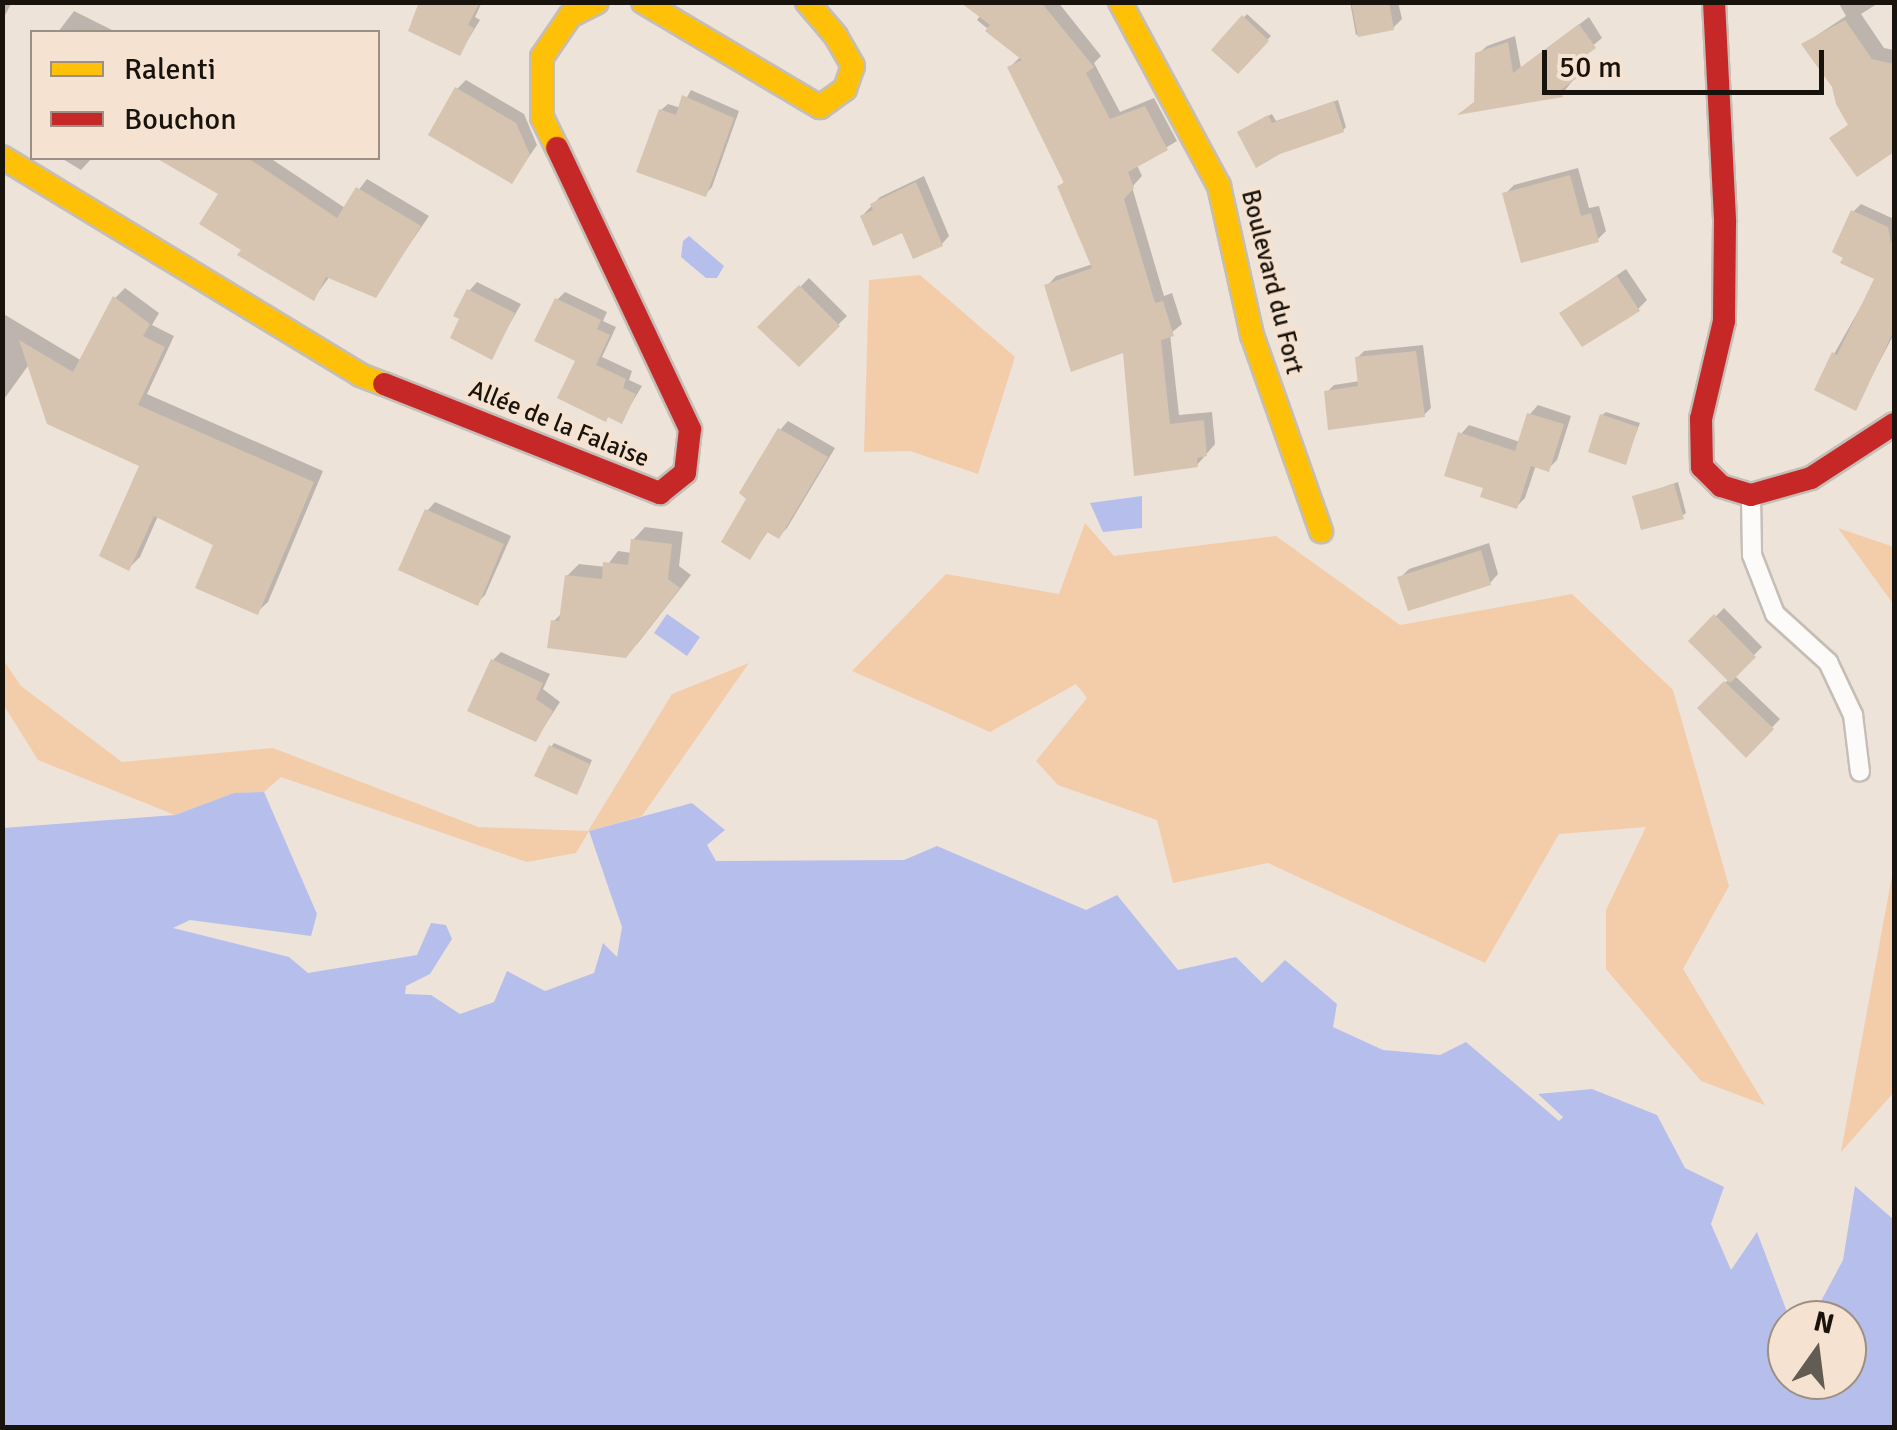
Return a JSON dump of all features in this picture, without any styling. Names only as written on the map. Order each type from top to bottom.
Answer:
[{"type":"street","name":"Allée de la Falaise","points":[[2,156],[360,375],[660,493],[685,473],[690,429],[542,117],[542,56],[570,16],[597,2]]},
{"type":"street","points":[[643,2],[820,107],[844,89],[853,66],[836,36],[807,2]]},
{"type":"street","name":"Boulevard du Fort","points":[[1120,2],[1219,186],[1252,335],[1321,532]]},
{"type":"street","points":[[1714,2],[1725,222],[1724,321],[1701,419],[1702,466],[1721,486],[1752,495],[1811,478],[1894,424]]},
{"type":"lane","points":[[1752,495],[1752,555],[1775,614],[1828,662],[1854,716],[1860,772]]},
{"type":"shaded area","points":[[920,275],[1015,357],[978,474],[910,451],[864,452],[869,280]]},
{"type":"shaded area","points":[[1085,523],[1114,556],[1276,536],[1400,625],[1572,594],[1673,690],[1729,886],[1683,969],[1765,1105],[1701,1081],[1606,969],[1606,910],[1646,827],[1559,834],[1485,963],[1268,863],[1173,883],[1157,820],[1058,785],[1036,761],[1087,698],[1076,684],[990,732],[852,671],[946,574],[1059,594]]},
{"type":"shaded area","points":[[1838,528],[1894,547],[1894,605]]},
{"type":"shaded area","points":[[2,658],[21,686],[122,762],[273,748],[478,827],[588,831],[672,694],[749,663],[642,816],[589,831],[576,853],[527,862],[281,777],[264,792],[234,793],[175,815],[38,760],[3,704]]},
{"type":"shaded area","points":[[1894,865],[1894,1092],[1841,1152]]},
{"type":"water","points":[[689,236],[724,266],[717,278],[706,278],[681,257],[683,241]]},
{"type":"water","points":[[1142,496],[1142,528],[1103,532],[1090,503]]},
{"type":"water","points":[[667,614],[700,637],[687,656],[654,633]]},
{"type":"water","points":[[264,792],[317,914],[311,936],[190,920],[173,928],[289,957],[308,973],[417,955],[431,923],[446,925],[452,939],[430,974],[406,986],[405,994],[431,995],[460,1014],[494,1002],[507,971],[545,991],[594,973],[603,943],[617,957],[622,927],[589,831],[692,803],[725,830],[707,845],[716,861],[904,860],[937,846],[1086,910],[1117,895],[1178,970],[1236,957],[1262,983],[1285,960],[1337,1004],[1333,1027],[1383,1050],[1440,1055],[1466,1042],[1559,1121],[1563,1117],[1538,1094],[1592,1089],[1657,1115],[1685,1168],[1724,1187],[1711,1224],[1731,1270],[1757,1232],[1782,1300],[1767,1300],[1767,1400],[1867,1400],[1867,1300],[1822,1300],[1843,1260],[1855,1186],[1894,1220],[1894,1427],[3,1427],[3,828],[175,815],[234,793]]},
{"type":"building","points":[[419,2],[480,2],[468,25],[474,28],[460,56],[408,31]]},
{"type":"building","points":[[960,2],[1041,2],[1094,67],[1086,73],[1110,119],[1145,106],[1168,150],[1128,172],[1134,188],[1124,199],[1155,303],[1163,301],[1174,336],[1161,340],[1170,424],[1204,420],[1207,456],[1197,458],[1198,467],[1134,476],[1123,353],[1071,372],[1044,285],[1092,268],[1057,186],[1064,183],[1007,67],[1022,60],[985,31],[990,25]]},
{"type":"building","points":[[1351,2],[1389,2],[1394,30],[1358,37]]},
{"type":"building","points":[[1242,15],[1269,41],[1238,74],[1211,50]]},
{"type":"building","points":[[1845,20],[1872,59],[1894,64],[1894,152],[1857,177],[1829,138],[1848,125],[1832,87],[1801,44]]},
{"type":"building","points":[[1579,24],[1596,48],[1570,67],[1578,77],[1561,90],[1563,97],[1457,115],[1474,102],[1475,53],[1508,42],[1513,73]]},
{"type":"building","points":[[455,87],[516,123],[530,155],[512,184],[428,135]]},
{"type":"building","points":[[682,95],[734,118],[706,197],[636,172],[659,109],[676,115]]},
{"type":"building","points":[[1334,101],[1344,132],[1280,154],[1256,168],[1237,132],[1268,115],[1272,123]]},
{"type":"building","points":[[159,160],[251,160],[337,218],[356,187],[421,226],[376,298],[326,277],[314,301],[237,255],[241,250],[199,224],[218,194]]},
{"type":"building","points":[[1570,175],[1581,216],[1591,213],[1599,242],[1521,263],[1502,193]]},
{"type":"building","points":[[916,182],[943,246],[913,259],[902,233],[873,246],[860,216],[873,210],[870,204]]},
{"type":"building","points":[[1851,210],[1888,227],[1891,243],[1894,237],[1894,330],[1856,411],[1814,390],[1832,352],[1837,355],[1874,279],[1840,263],[1843,258],[1832,252]]},
{"type":"building","points":[[1617,276],[1640,311],[1582,347],[1559,313]]},
{"type":"building","points":[[799,285],[840,326],[799,367],[757,327]]},
{"type":"building","points":[[467,289],[515,313],[492,360],[450,338],[459,319],[453,316]]},
{"type":"building","points":[[113,296],[150,324],[143,336],[165,347],[138,405],[314,482],[258,615],[195,588],[213,545],[154,516],[129,571],[99,556],[139,466],[47,424],[19,340],[73,372]]},
{"type":"building","points":[[555,298],[601,320],[597,329],[610,335],[596,365],[626,379],[623,388],[636,394],[622,424],[608,417],[606,422],[557,398],[575,361],[534,341]]},
{"type":"building","points":[[1416,351],[1425,417],[1328,430],[1324,391],[1358,386],[1355,357]]},
{"type":"building","points":[[1527,413],[1564,424],[1549,472],[1531,466],[1517,509],[1480,497],[1483,488],[1444,476],[1458,432],[1515,451]]},
{"type":"building","points":[[1600,414],[1638,427],[1626,465],[1588,452]]},
{"type":"building","points":[[778,428],[828,457],[779,539],[767,532],[750,560],[721,542],[746,499],[739,493]]},
{"type":"building","points":[[1674,484],[1684,519],[1641,530],[1632,496]]},
{"type":"building","points":[[425,509],[504,544],[478,606],[398,570]]},
{"type":"building","points":[[631,539],[672,544],[668,579],[680,588],[626,658],[547,648],[551,620],[559,621],[565,575],[602,579],[603,562],[628,565]]},
{"type":"building","points":[[1481,550],[1491,585],[1408,611],[1397,577]]},
{"type":"building","points":[[1714,614],[1756,657],[1730,683],[1688,641]]},
{"type":"building","points":[[491,659],[543,683],[536,699],[553,711],[536,742],[467,711]]},
{"type":"building","points":[[1724,681],[1774,729],[1746,758],[1697,708]]},
{"type":"building","points":[[549,745],[590,764],[577,795],[534,776]]},
{"type":"traffic: slow","points":[[557,148],[542,117],[542,57],[570,16],[597,2]]},
{"type":"traffic: slow","points":[[643,2],[820,107],[845,89],[853,66],[836,36],[807,2]]},
{"type":"traffic: slow","points":[[1120,2],[1219,186],[1252,335],[1321,531]]},
{"type":"traffic: slow","points":[[2,157],[360,375],[384,384]]},
{"type":"traffic: jam","points":[[1714,2],[1725,222],[1724,321],[1701,419],[1702,467],[1721,486],[1751,495],[1811,478],[1894,424]]},
{"type":"traffic: jam","points":[[384,384],[660,493],[685,473],[690,429],[557,148]]}]
